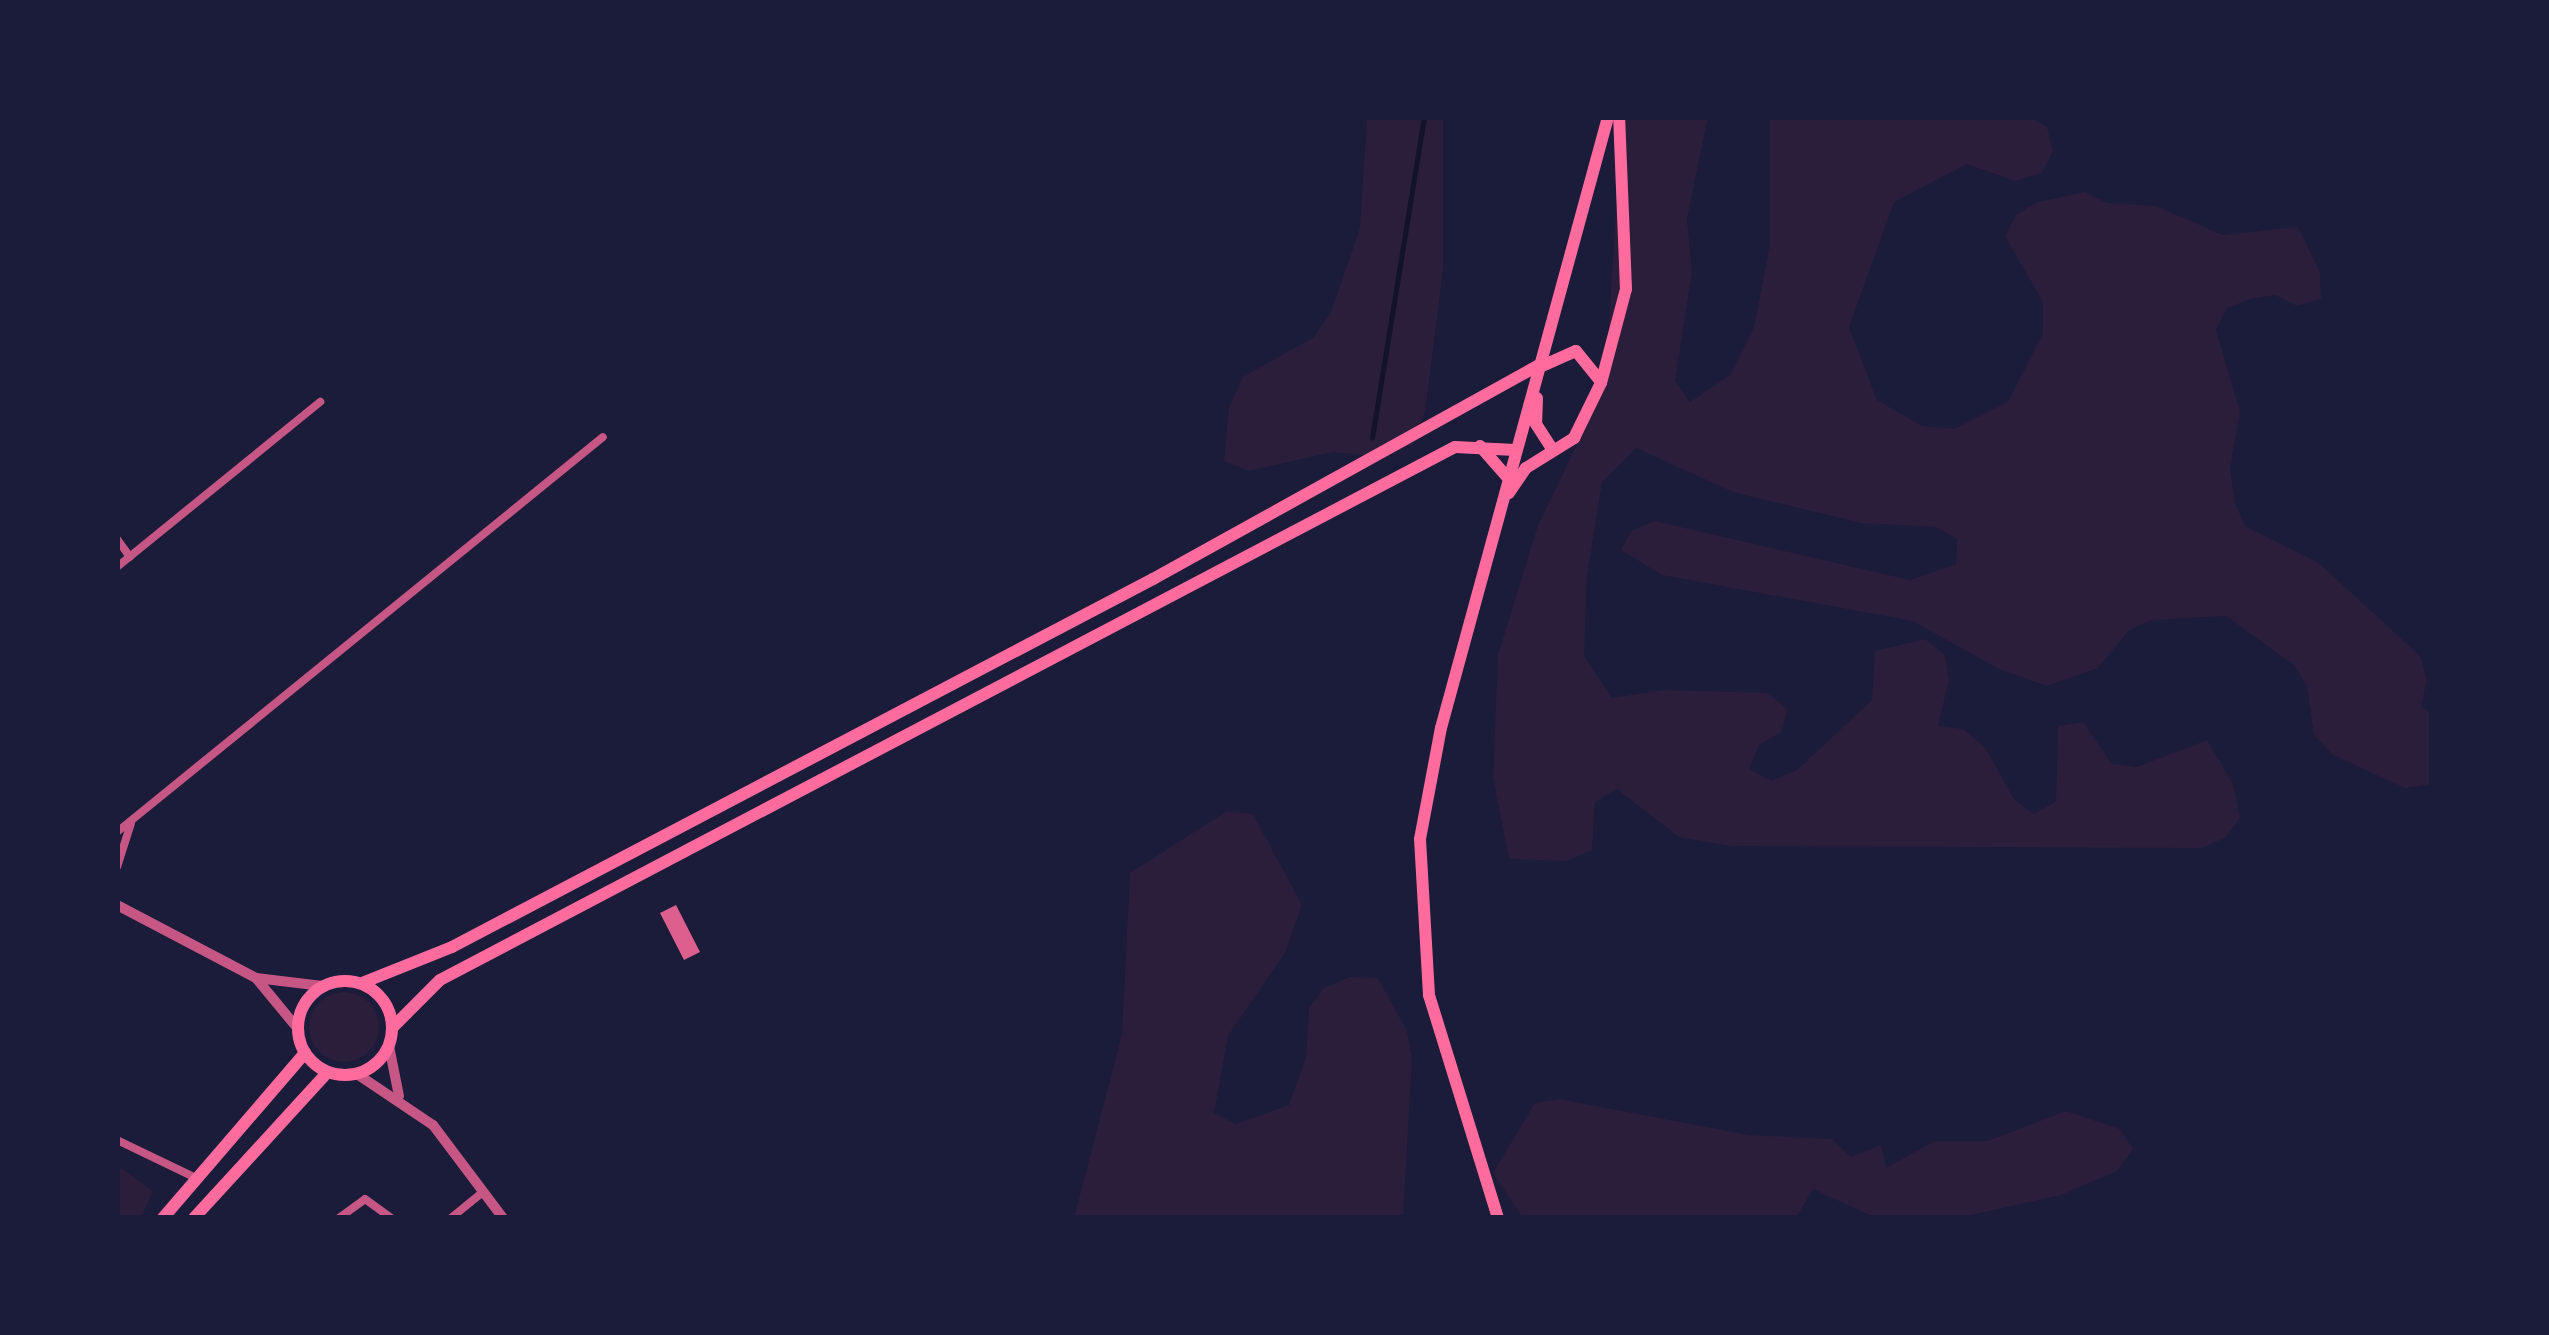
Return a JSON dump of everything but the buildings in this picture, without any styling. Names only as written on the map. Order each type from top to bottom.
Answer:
[{"type":"main road","points":[[1498,1218],[1430,994],[1418,902],[1420,839],[1442,728],[1608,117]]},
{"type":"main road","points":[[1506,500],[1526,468],[1568,444],[1601,383],[1626,289],[1619,117]]},
{"type":"main road","points":[[362,983],[389,1008],[393,1027],[389,1046],[357,1074],[328,1072],[305,1053],[298,1029],[304,1004],[322,986],[362,983],[452,947],[1089,612],[1542,362],[1576,351],[1601,383]]},
{"type":"main road","points":[[1542,362],[1535,424],[1552,448]]},
{"type":"main road","points":[[393,1027],[440,980],[1455,447],[1515,450],[1568,444]]},
{"type":"main road","points":[[1480,446],[1508,478]]},
{"type":"main road","points":[[163,1218],[305,1053]]},
{"type":"main road","points":[[194,1218],[328,1072]]},
{"type":"street","points":[[117,567],[320,402]]},
{"type":"street","points":[[117,832],[603,437]]},
{"type":"street","points":[[117,539],[130,557]]},
{"type":"street","points":[[117,867],[132,821]]},
{"type":"street","points":[[117,904],[256,978],[322,986]]},
{"type":"street","points":[[256,978],[298,1029]]},
{"type":"street","points":[[389,1046],[400,1096]]},
{"type":"street","points":[[357,1074],[400,1096],[499,1214],[485,1218]]},
{"type":"street","points":[[117,1140],[196,1178]]},
{"type":"street","points":[[451,1218],[483,1192]]},
{"type":"street","points":[[339,1216],[365,1199],[391,1218]]},
{"type":"shaded area","points":[[1367,117],[1443,117],[1443,271],[1425,412],[1412,445],[1383,457],[1333,452],[1249,471],[1224,461],[1229,407],[1243,377],[1314,337],[1331,312],[1360,228]]},
{"type":"shaded area","points":[[1622,117],[1708,117],[1687,219],[1692,272],[1675,381],[1690,402],[1730,375],[1754,327],[1770,245],[1770,117],[2030,117],[2047,127],[2053,151],[2042,173],[2015,181],[1967,164],[1894,202],[1849,327],[1877,400],[1922,426],[1954,429],[2008,402],[2043,333],[2043,302],[2005,236],[2016,215],[2038,202],[2085,192],[2107,203],[2156,206],[2223,235],[2298,227],[2320,272],[2321,299],[2297,306],[2275,295],[2250,299],[2227,308],[2216,330],[2240,412],[2230,468],[2235,503],[2245,526],[2319,563],[2420,656],[2427,680],[2421,706],[2432,714],[2432,784],[2405,788],[2333,755],[2314,735],[2307,687],[2294,665],[2226,616],[2152,620],[2129,630],[2098,668],[2047,686],[1999,669],[1913,621],[1662,575],[1621,550],[1631,531],[1655,521],[1910,580],[1956,564],[1957,539],[1936,527],[1861,523],[1733,492],[1636,448],[1602,482],[1587,576],[1584,656],[1612,698],[1664,690],[1767,693],[1788,709],[1781,732],[1759,745],[1749,769],[1771,781],[1797,770],[1872,700],[1875,651],[1925,639],[1945,655],[1949,680],[1938,726],[1963,729],[1985,747],[2014,799],[2034,814],[2056,801],[2058,726],[2083,722],[2112,764],[2137,767],[2207,740],[2233,784],[2240,818],[2225,838],[2202,848],[1730,846],[1679,837],[1617,789],[1595,802],[1592,850],[1567,861],[1509,859],[1493,777],[1498,655],[1538,525],[1605,387]]},
{"type":"shaded area","points":[[1227,811],[1253,814],[1302,905],[1285,953],[1228,1036],[1214,1113],[1236,1124],[1289,1105],[1306,1057],[1309,1008],[1324,988],[1350,977],[1378,978],[1407,1031],[1412,1059],[1403,1218],[1074,1218],[1122,1034],[1130,873]]},
{"type":"shaded area","points":[[344,992],[369,1002],[379,1027],[369,1052],[344,1062],[319,1052],[309,1027],[319,1002]]},
{"type":"shaded area","points":[[1559,1099],[1749,1135],[1832,1139],[1851,1157],[1881,1145],[1886,1168],[1935,1141],[1987,1141],[2066,1111],[2120,1129],[2133,1149],[2117,1171],[2061,1195],[1958,1218],[1876,1218],[1813,1189],[1796,1218],[1523,1218],[1493,1173],[1535,1103]]},
{"type":"shaded area","points":[[117,1165],[153,1191],[141,1218],[117,1218]]},
{"type":"waterway","points":[[1372,438],[1424,117]]}]
